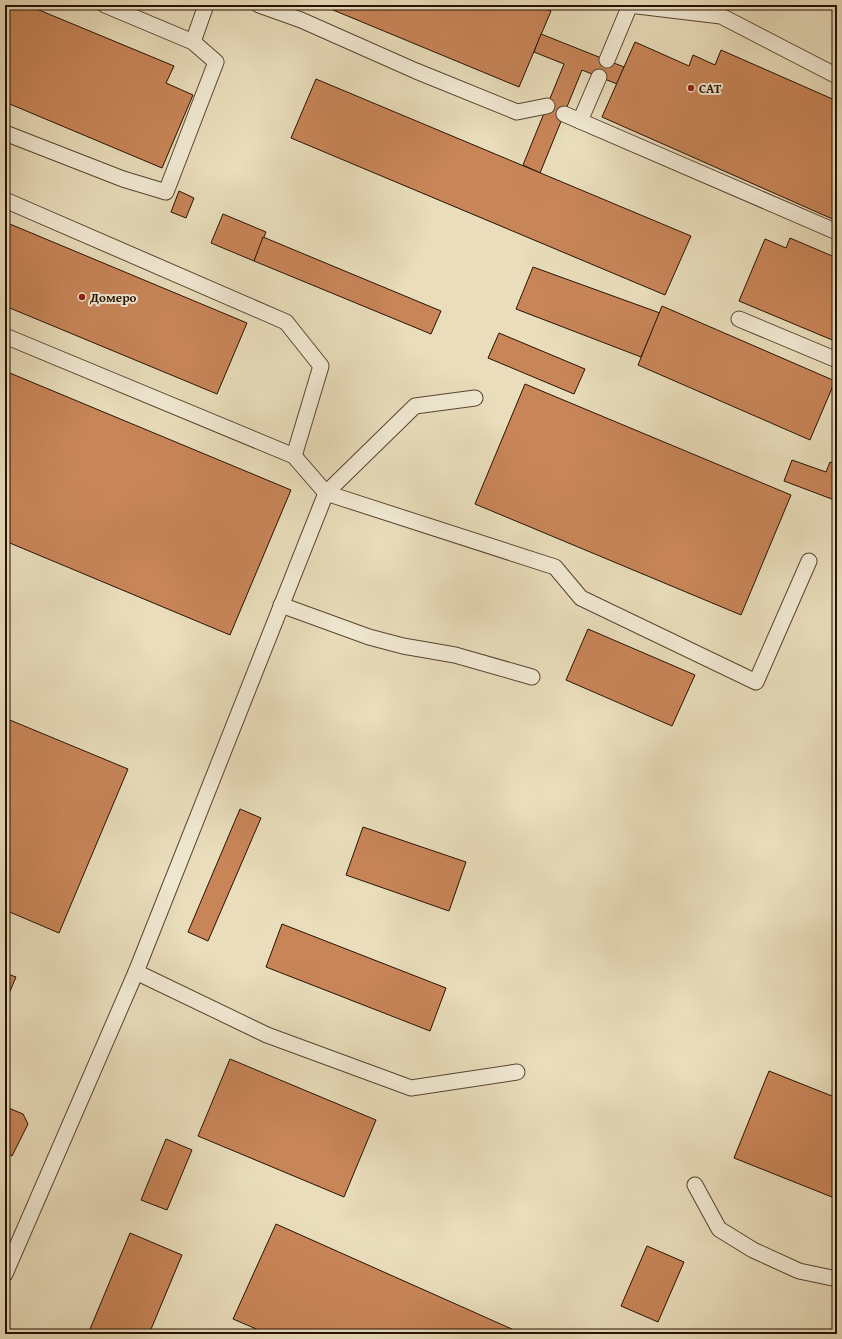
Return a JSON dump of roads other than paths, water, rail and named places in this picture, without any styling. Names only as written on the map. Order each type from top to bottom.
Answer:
[{"type":"lane","points":[[5,134],[123,180],[166,192],[216,62],[193,42],[105,5]]},
{"type":"lane","points":[[193,42],[206,5]]},
{"type":"lane","points":[[259,5],[301,20],[416,71],[517,112],[547,106]]},
{"type":"lane","points":[[607,60],[630,5],[721,16],[837,76]]},
{"type":"lane","points":[[580,121],[599,77]]},
{"type":"lane","points":[[564,114],[837,232]]},
{"type":"lane","points":[[5,200],[286,322],[321,366],[294,456]]},
{"type":"lane","points":[[739,319],[837,360]]},
{"type":"lane","points":[[5,336],[294,456],[326,493],[555,567],[581,598],[756,682],[809,561]]},
{"type":"lane","points":[[5,1274],[136,972],[326,493],[415,406],[475,398]]},
{"type":"lane","points":[[281,605],[369,637],[403,646],[455,655],[532,677]]},
{"type":"lane","points":[[136,972],[267,1036],[411,1088],[517,1072]]},
{"type":"lane","points":[[695,1185],[719,1230],[753,1250],[799,1271],[837,1279]]},
{"type":"place","name":"CAT","points":[[691,88]]},
{"type":"place","name":"Домеро","points":[[82,297]]}]
